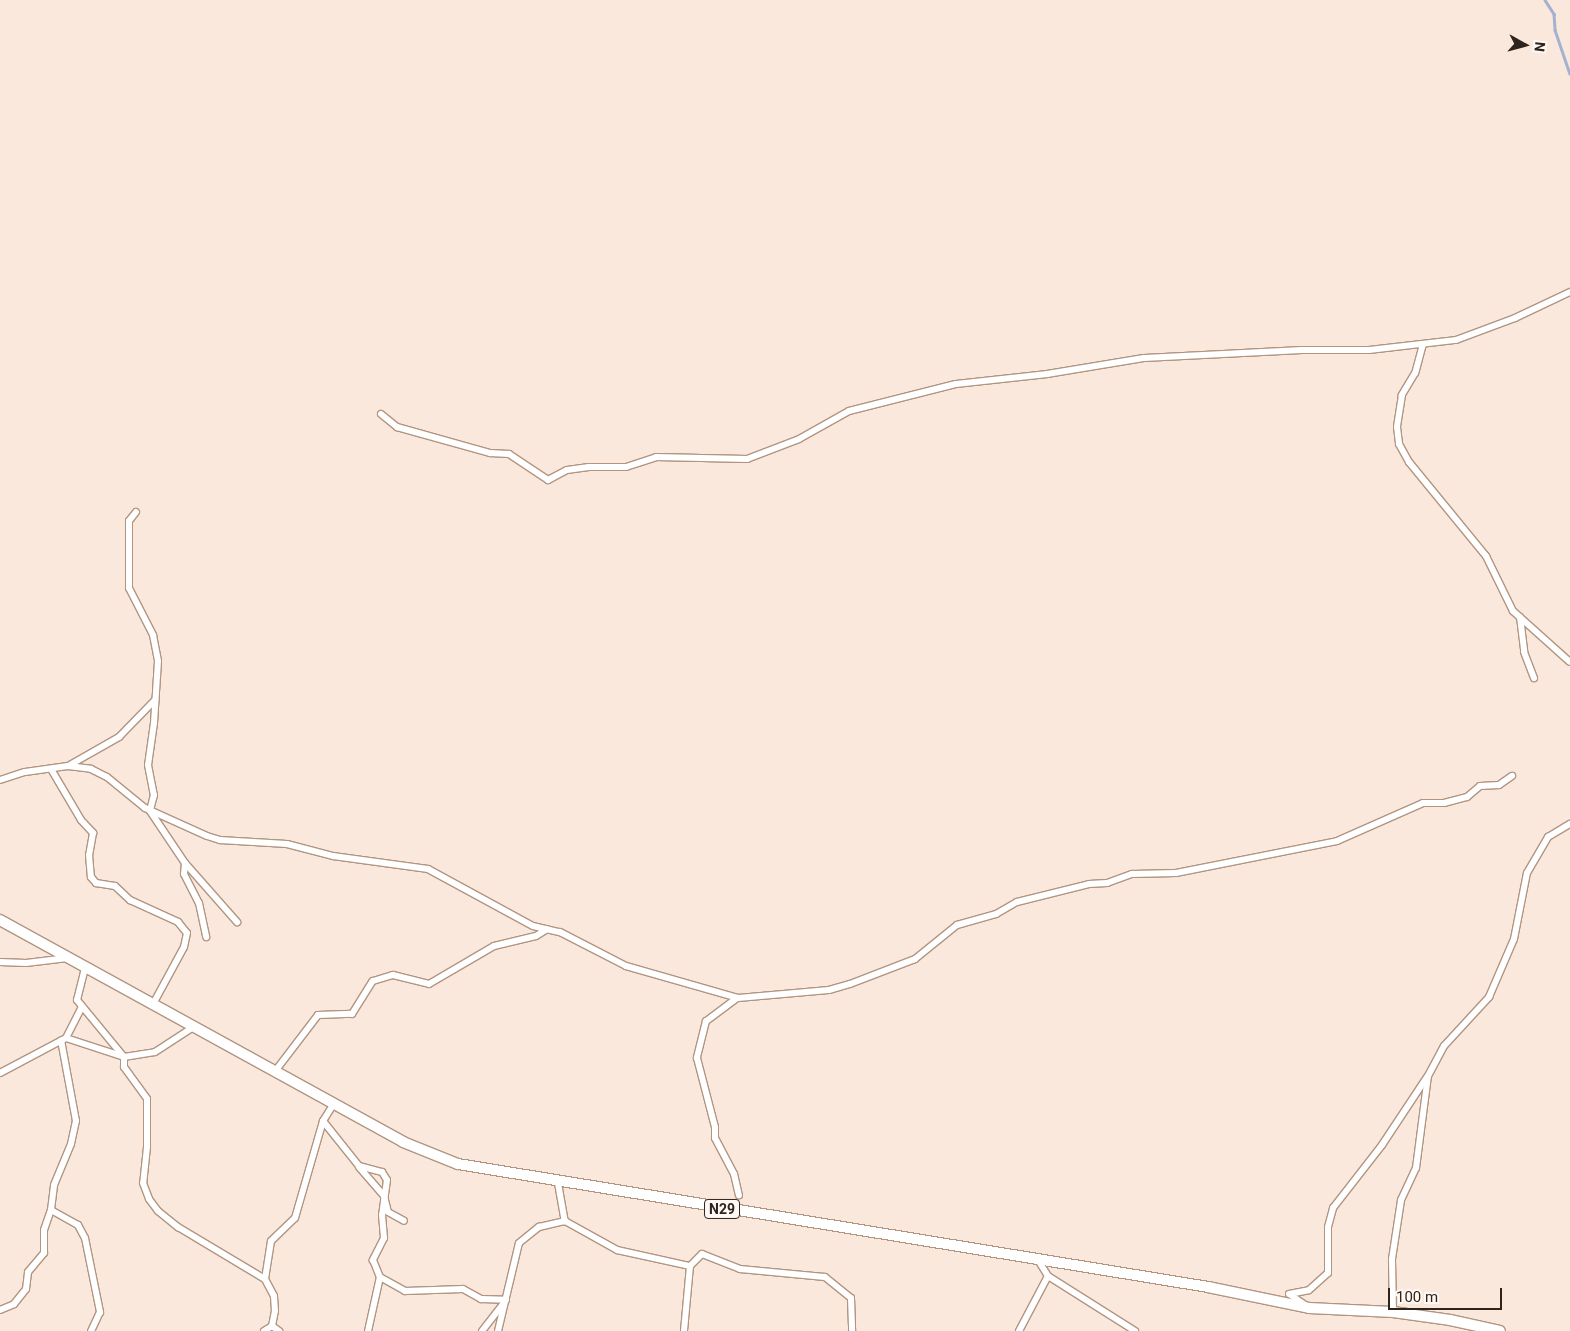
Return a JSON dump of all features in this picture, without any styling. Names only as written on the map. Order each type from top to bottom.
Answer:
[{"type":"main road","name":"N29","points":[[0,920],[153,1004],[192,1028],[335,1102],[403,1142],[458,1164],[558,1183],[1208,1287],[1309,1308],[1393,1312],[1450,1320],[1500,1331]]},
{"type":"street","points":[[381,414],[397,427],[490,453],[509,454],[548,480],[567,470],[589,466],[626,467],[656,456],[747,459],[791,443],[849,411],[956,384],[1047,374],[1144,358],[1369,350],[1423,344],[1478,333],[1570,292]]},
{"type":"street","points":[[1423,344],[1415,373],[1402,395],[1397,427],[1399,444],[1409,462],[1486,556],[1511,608],[1570,662]]},
{"type":"street","points":[[136,512],[130,522],[129,588],[153,635],[158,661],[148,765],[154,795],[150,810],[184,862],[237,922]]},
{"type":"street","points":[[1520,617],[1524,652],[1534,678]]},
{"type":"street","points":[[0,780],[26,772],[68,766],[119,737],[155,700]]},
{"type":"street","points":[[68,766],[91,770],[107,777],[150,810],[220,840],[287,844],[333,856],[428,869],[533,926],[560,932],[626,966],[738,998],[830,990],[915,959],[957,925],[996,914],[1017,902],[1080,886],[1107,883],[1132,874],[1176,873],[1336,841],[1423,803],[1444,803],[1467,797],[1480,786],[1499,785],[1512,776]]},
{"type":"street","points":[[51,769],[81,820],[93,833],[89,855],[91,877],[96,883],[115,886],[130,900],[178,922],[187,933],[184,947],[153,1004]]},
{"type":"street","points":[[1309,1308],[1289,1294],[1308,1290],[1328,1273],[1328,1227],[1333,1208],[1382,1145],[1428,1076],[1444,1046],[1468,1024],[1489,997],[1514,939],[1519,899],[1527,873],[1548,837],[1570,824]]},
{"type":"street","points":[[184,862],[184,874],[199,903],[206,937]]},
{"type":"street","points":[[276,1070],[318,1015],[352,1014],[368,984],[381,977],[394,975],[429,984],[494,946],[536,936],[547,929]]},
{"type":"street","points":[[0,962],[26,963],[69,958]]},
{"type":"street","points":[[85,968],[76,1000],[124,1057],[124,1067],[147,1099],[149,1111],[143,1184],[149,1198],[158,1211],[178,1227],[265,1279],[274,1296],[272,1326]]},
{"type":"street","points":[[738,998],[715,1011],[706,1021],[697,1058],[715,1127],[715,1138],[734,1174],[739,1195]]},
{"type":"street","points":[[0,1073],[64,1039],[82,1007]]},
{"type":"street","points":[[64,1039],[124,1057],[155,1052],[192,1028]]},
{"type":"street","points":[[0,1310],[14,1304],[26,1289],[28,1272],[44,1253],[44,1230],[51,1210],[54,1185],[72,1144],[76,1121],[64,1039]]},
{"type":"street","points":[[1393,1312],[1392,1259],[1401,1200],[1416,1168],[1428,1076]]},
{"type":"street","points":[[265,1279],[271,1241],[295,1218],[322,1121],[335,1102]]},
{"type":"street","points":[[322,1121],[384,1196],[388,1212],[404,1221]]},
{"type":"street","points":[[358,1166],[382,1172],[387,1180],[384,1196],[384,1238],[373,1260],[380,1277],[368,1331]]},
{"type":"street","points":[[558,1183],[565,1221]]},
{"type":"street","points":[[51,1210],[78,1225],[85,1238],[100,1312],[91,1331]]},
{"type":"street","points":[[498,1331],[519,1243],[539,1227],[565,1221],[617,1250],[690,1266]]},
{"type":"street","points":[[684,1331],[690,1266],[702,1254],[740,1269],[825,1277],[851,1298],[852,1331]]},
{"type":"street","points":[[1038,1260],[1048,1276],[1135,1331]]},
{"type":"street","points":[[1019,1331],[1048,1276]]},
{"type":"street","points":[[380,1277],[405,1291],[463,1289],[481,1299],[506,1300]]},
{"type":"street","points":[[482,1331],[506,1300]]},
{"type":"street","points":[[1117,1318],[1126,1331]]},
{"type":"street","points":[[264,1331],[272,1326]]},
{"type":"street","points":[[272,1326],[280,1331]]},
{"type":"waterway","points":[[1545,0],[1554,14],[1555,30],[1570,74]]}]
